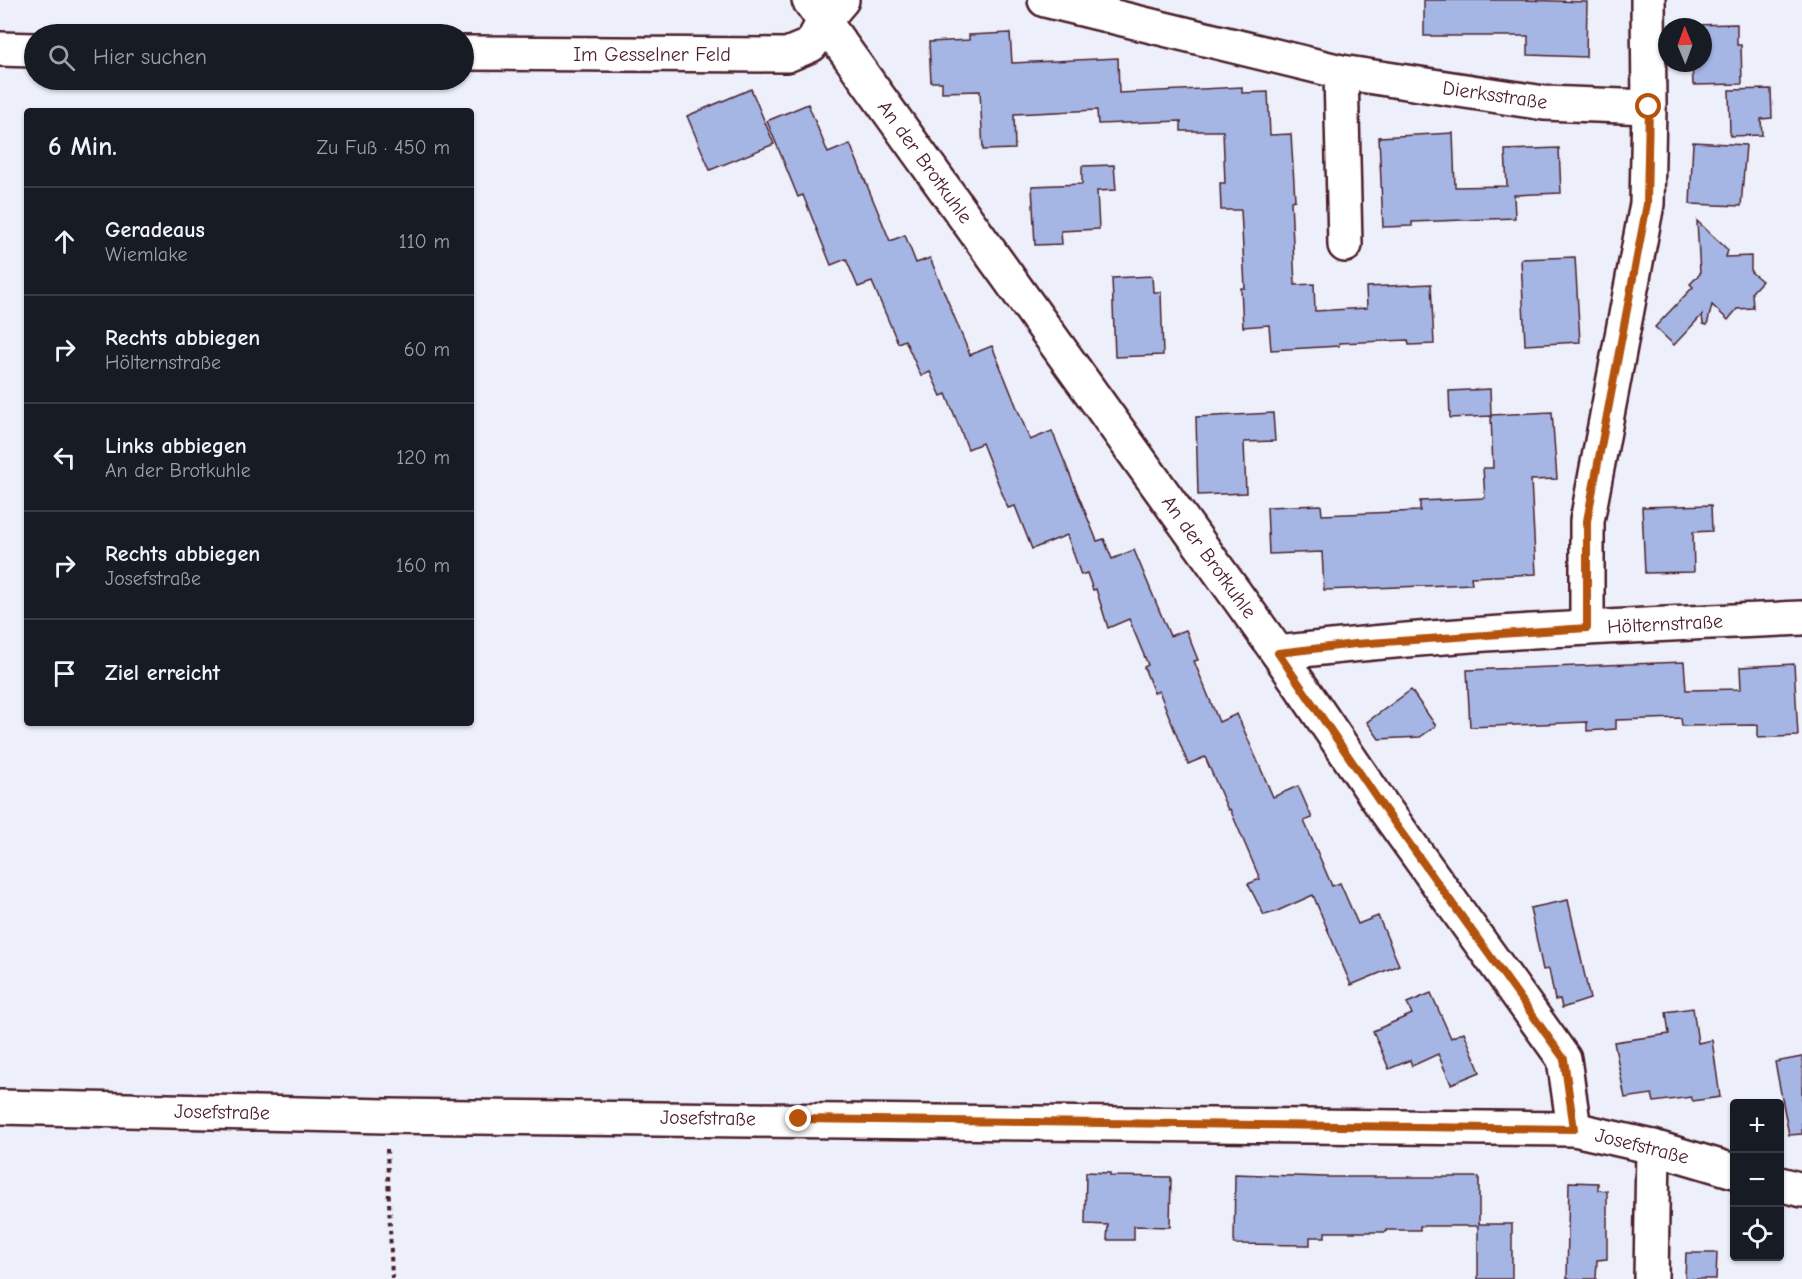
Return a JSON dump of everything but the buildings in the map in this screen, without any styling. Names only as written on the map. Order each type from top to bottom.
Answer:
[{"type":"street","name":"Dierksstraße","points":[[1045,0],[1341,72],[1544,103],[1649,107]]},
{"type":"street","points":[[1587,628],[1587,521],[1647,204],[1648,0]]},
{"type":"street","name":"Im Gesselner Feld","points":[[474,53],[787,55],[811,45],[825,7]]},
{"type":"street","name":"An der Brotkuhle","points":[[825,7],[1278,653],[1381,804],[1564,1059],[1574,1129]]},
{"type":"street","points":[[0,49],[24,50]]},
{"type":"street","points":[[1341,72],[1345,245]]},
{"type":"street","name":"Hölternstraße","points":[[1278,653],[1355,644],[1587,628],[1802,618]]},
{"type":"street","name":"Josefstraße","points":[[0,1107],[386,1116],[1574,1129],[1653,1147],[1730,1170]]},
{"type":"street","points":[[1651,1279],[1653,1147]]},
{"type":"street","points":[[1784,1185],[1802,1190]]},
{"type":"path","points":[[386,1116],[392,1279]]},
{"type":"route","points":[[799,1119],[1574,1129],[1564,1059],[1381,804],[1278,653],[1355,644],[1587,628],[1587,521],[1647,204],[1649,107]]}]
